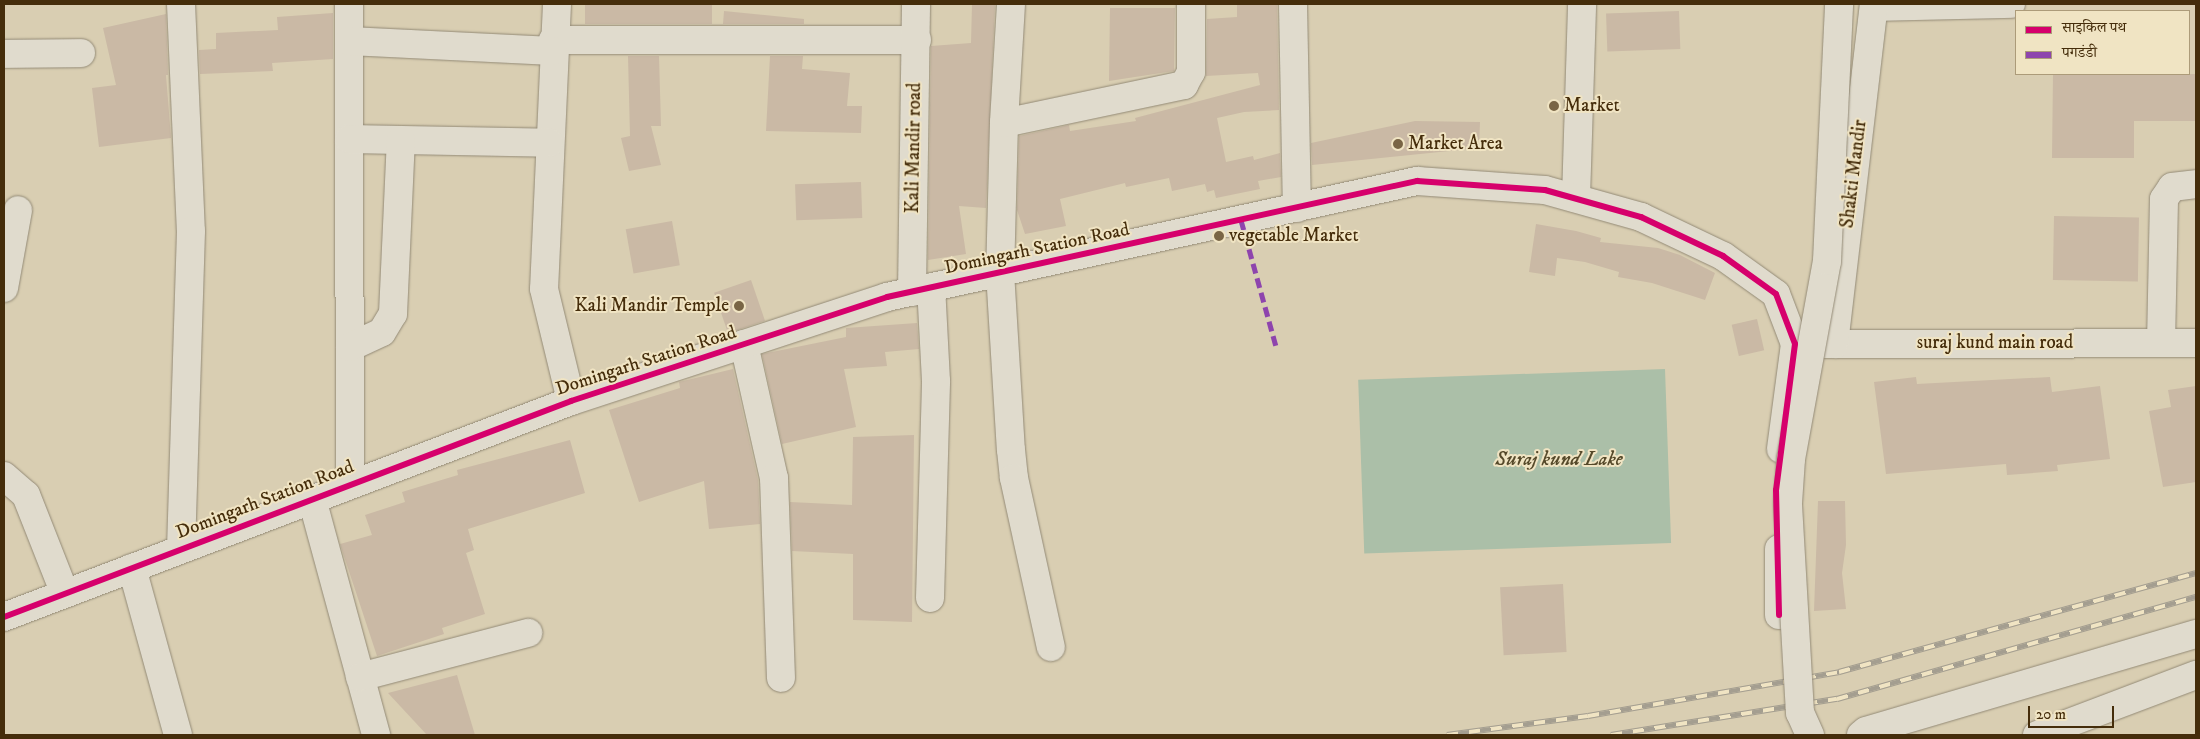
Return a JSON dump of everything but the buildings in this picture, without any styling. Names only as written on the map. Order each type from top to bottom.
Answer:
[{"type":"street","points":[[181,4],[191,231],[181,549]]},
{"type":"street","points":[[349,4],[350,484]]},
{"type":"street","points":[[557,4],[553,45],[544,289],[571,401]]},
{"type":"street","name":"Kali Mandir road","points":[[916,4],[921,290],[936,381],[930,598]]},
{"type":"street","points":[[1011,4],[1004,123],[1000,272],[1014,478],[1051,647]]},
{"type":"street","points":[[1004,123],[1184,85],[1191,72],[1191,4]]},
{"type":"street","points":[[1292,4],[1297,208]]},
{"type":"street","points":[[1576,198],[1582,4]]},
{"type":"street","points":[[1810,735],[1800,713],[1788,503],[1791,459],[1827,261],[1839,4]]},
{"type":"street","points":[[1874,5],[2011,4]]},
{"type":"street","name":"Shakti Mandir","points":[[1834,344],[1874,5]]},
{"type":"street","points":[[349,41],[553,45],[917,40]]},
{"type":"street","points":[[4,54],[81,53]]},
{"type":"street","points":[[349,139],[549,143]]},
{"type":"street","points":[[350,347],[382,332],[393,314],[401,140]]},
{"type":"street","name":"Domingarh Station Road","points":[[4,618],[571,401],[744,344],[921,290],[1417,181],[1545,190],[1641,217],[1723,256],[1776,294],[1794,344],[1776,490],[1779,615]]},
{"type":"street","points":[[2162,343],[2164,199],[2172,187],[2196,184]]},
{"type":"street","points":[[4,288],[18,210]]},
{"type":"street","name":"suraj kund main road","points":[[1794,344],[2196,343]]},
{"type":"street","points":[[744,344],[774,478],[781,678]]},
{"type":"street","points":[[4,476],[26,495],[65,594]]},
{"type":"street","points":[[312,499],[376,735]]},
{"type":"street","points":[[132,568],[178,735]]},
{"type":"street","points":[[360,677],[528,633]]},
{"type":"street","points":[[1861,735],[1875,728],[2196,634]]},
{"type":"street","points":[[2037,735],[2196,675]]},
{"type":"water","name":"Suraj kund Lake","points":[[1665,369],[1671,543],[1364,554],[1358,380]]},
{"type":"railway","points":[[1447,735],[1588,716],[1839,672],[2196,573]]},
{"type":"railway","points":[[1611,735],[1837,699],[2196,597]]},
{"type":"marked path","points":[[1241,220],[1276,346]]},
{"type":"cycle path","points":[[4,617],[571,401],[887,297],[1417,181],[1545,190],[1641,217],[1723,256],[1776,294],[1795,344],[1776,490],[1779,615]]},
{"type":"place","name":"Market","points":[[1554,106]]},
{"type":"place","name":"Market Area","points":[[1398,144]]},
{"type":"place","name":"vegetable Market","points":[[1219,236]]},
{"type":"place","name":"Kali Mandir Temple","points":[[739,306]]}]
